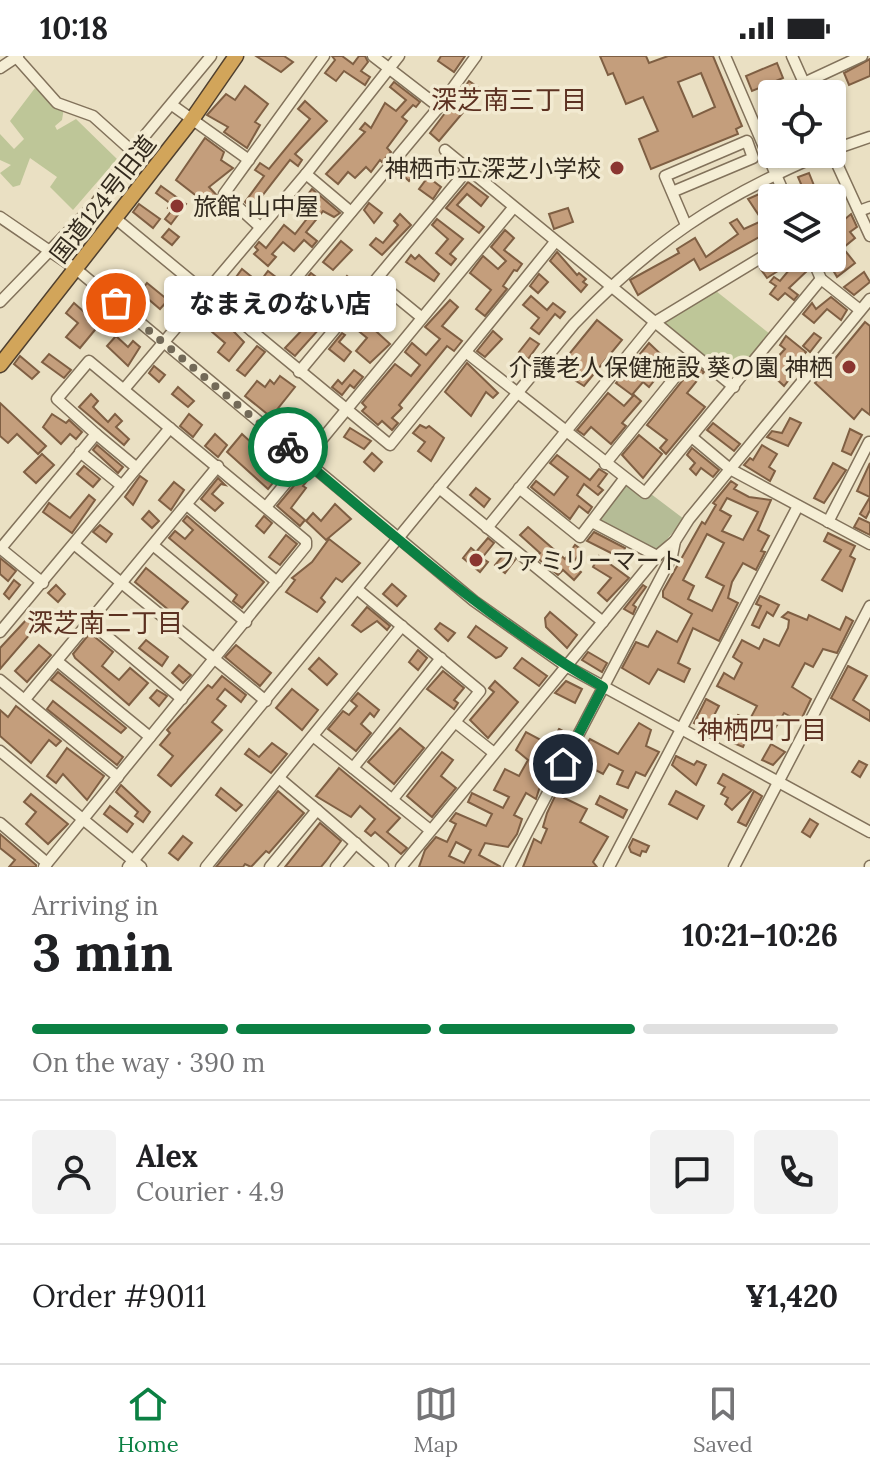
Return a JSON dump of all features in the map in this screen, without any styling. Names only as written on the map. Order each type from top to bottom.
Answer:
[{"type":"highway","name":"国道124号旧道","points":[[0,365],[191,121],[236,56]]},
{"type":"street","points":[[0,302],[96,203],[132,151],[211,56]]},
{"type":"street","points":[[260,227],[224,194],[324,56]]},
{"type":"street","points":[[373,56],[439,107]]},
{"type":"street","points":[[125,388],[306,174],[399,56]]},
{"type":"street","points":[[252,331],[439,107],[476,56]]},
{"type":"street","points":[[725,56],[780,184]]},
{"type":"street","points":[[792,56],[803,80]]},
{"type":"street","points":[[810,80],[862,56]]},
{"type":"street","points":[[0,68],[18,57],[57,103],[93,116],[132,151]]},
{"type":"street","points":[[172,105],[249,160]]},
{"type":"street","points":[[846,146],[870,137]]},
{"type":"street","points":[[672,192],[753,158],[747,141],[665,176],[686,225]]},
{"type":"street","points":[[445,150],[734,387]]},
{"type":"street","points":[[0,751],[134,865],[439,488],[609,287],[686,225],[730,196],[790,168]]},
{"type":"street","points":[[839,168],[870,236]]},
{"type":"street","points":[[299,372],[468,169]]},
{"type":"street","points":[[306,174],[351,212]]},
{"type":"street","points":[[859,211],[870,207]]},
{"type":"street","points":[[266,507],[513,208]]},
{"type":"street","points":[[115,218],[390,445],[555,242]]},
{"type":"street","points":[[2,223],[76,269],[474,601],[566,666],[870,832]]},
{"type":"street","points":[[487,528],[655,322],[758,259]]},
{"type":"street","points":[[818,272],[821,279],[860,310]]},
{"type":"street","points":[[467,353],[645,493],[821,279]]},
{"type":"street","points":[[377,281],[421,317]]},
{"type":"street","points":[[401,867],[657,556],[675,541],[870,299]]},
{"type":"street","points":[[605,464],[693,355]]},
{"type":"street","points":[[0,824],[46,865],[246,622],[306,541],[89,361],[57,399],[137,468]]},
{"type":"street","points":[[0,632],[4,618],[43,583],[170,428]]},
{"type":"street","points":[[43,583],[0,548],[96,434]]},
{"type":"street","points":[[693,438],[730,469],[870,544]]},
{"type":"street","points":[[828,522],[869,442]]},
{"type":"street","points":[[80,452],[122,486]]},
{"type":"street","points":[[26,698],[218,466]]},
{"type":"street","points":[[519,488],[580,537],[624,479]]},
{"type":"street","points":[[439,488],[603,622]]},
{"type":"street","points":[[187,505],[277,582]]},
{"type":"street","points":[[609,867],[798,506]]},
{"type":"street","points":[[592,522],[657,556]]},
{"type":"street","points":[[509,867],[672,556],[675,541]]},
{"type":"street","points":[[75,545],[266,701]]},
{"type":"street","points":[[154,546],[246,622]]},
{"type":"street","points":[[357,589],[480,691],[392,800]]},
{"type":"street","points":[[734,867],[870,606]]},
{"type":"street","points":[[90,622],[182,699]]},
{"type":"street","points":[[206,867],[402,626]]},
{"type":"street","points":[[353,768],[441,658]]},
{"type":"street","points":[[57,661],[150,737]]},
{"type":"street","points":[[0,680],[26,698],[118,777]]},
{"type":"street","points":[[455,722],[494,753]]},
{"type":"street","points":[[313,736],[430,830]]},
{"type":"street","points":[[279,778],[383,867]]},
{"type":"street","points":[[270,867],[317,810]]},
{"type":"street","points":[[336,867],[356,843]]},
{"type":"green space","points":[[35,88],[64,108],[62,120],[55,126],[57,130],[76,119],[117,159],[73,210],[50,187],[57,177],[30,158],[20,185],[13,187],[0,173],[11,165],[0,160],[0,134],[14,149],[24,139],[10,121]]},
{"type":"green space","points":[[716,291],[770,334],[735,379],[730,380],[663,323]]},
{"type":"green space","points":[[628,484],[645,500],[651,494],[684,519],[658,550],[599,522],[624,485]]},
{"type":"building","points":[[256,56],[284,56],[293,62],[281,72]]},
{"type":"building","points":[[332,56],[342,56],[353,64],[359,56],[365,56],[368,62],[361,71],[370,77],[365,85],[344,71],[336,81],[325,73],[335,60]]},
{"type":"building","points":[[441,56],[465,56],[454,72],[438,61]]},
{"type":"building","points":[[600,56],[646,56],[649,63],[668,56],[713,56],[742,126],[736,129],[738,134],[651,169],[639,139],[658,131],[643,97],[626,104],[613,73],[608,75]],"holes":[[[701,73],[715,107],[693,117],[678,82]]]},
{"type":"building","points":[[870,59],[870,76],[849,85],[844,73]]},
{"type":"building","points":[[777,63],[783,78],[758,80],[758,88],[752,91],[746,76]]},
{"type":"building","points":[[469,81],[478,87],[471,103],[439,141],[430,133]]},
{"type":"building","points":[[394,82],[420,102],[402,117],[407,121],[387,148],[391,152],[382,162],[380,160],[371,172],[366,167],[355,178],[348,172],[338,184],[326,174],[365,132],[360,129],[365,123],[371,128],[385,103],[396,111],[406,100],[390,87]]},
{"type":"building","points":[[245,86],[268,104],[255,122],[260,125],[247,148],[224,132],[228,127],[207,115],[226,94],[235,100]]},
{"type":"building","points":[[305,101],[327,121],[295,154],[302,160],[298,166],[290,160],[252,209],[245,202],[264,176],[255,170],[260,163],[269,169],[310,119],[298,109]]},
{"type":"building","points":[[205,138],[224,152],[221,160],[233,168],[209,187],[235,215],[232,218],[224,211],[221,215],[176,180]]},
{"type":"building","points":[[406,159],[419,169],[409,181],[397,170]]},
{"type":"building","points":[[809,173],[813,184],[801,184],[798,177]]},
{"type":"building","points":[[428,177],[441,187],[433,199],[419,189]]},
{"type":"building","points":[[468,182],[488,197],[481,206],[467,194],[457,205],[484,227],[479,233],[446,208]]},
{"type":"building","name":"旅館 山中屋","points":[[161,186],[186,204],[171,224],[165,219],[172,210],[168,208],[171,204],[156,193]]},
{"type":"building","points":[[312,189],[340,213],[334,217],[323,211],[306,232],[317,241],[312,247],[304,240],[294,251],[283,242],[272,254],[276,257],[268,266],[254,254],[258,250],[255,247],[259,242],[266,248],[284,225],[295,234],[316,207],[305,198]]},
{"type":"building","points":[[758,195],[758,214],[748,199]]},
{"type":"building","points":[[369,203],[382,213],[374,223],[364,210]]},
{"type":"building","points":[[139,204],[160,219],[153,228],[133,212]]},
{"type":"building","points":[[568,208],[573,222],[554,229],[549,214]]},
{"type":"building","points":[[400,214],[411,225],[382,255],[370,245],[376,238],[383,243],[398,225],[394,221]]},
{"type":"building","points":[[851,214],[857,227],[850,232],[855,238],[846,246],[846,218]]},
{"type":"building","points":[[437,219],[463,239],[450,254],[456,259],[451,265],[436,253],[448,239],[432,225]]},
{"type":"building","points":[[737,219],[744,229],[758,223],[758,238],[700,270],[694,259],[638,295],[630,280],[679,253],[677,249],[695,238],[706,257],[738,234],[730,223]]},
{"type":"building","points":[[169,229],[179,237],[172,245],[162,237]]},
{"type":"building","points":[[505,230],[514,238],[504,250],[522,264],[517,271],[514,270],[503,286],[507,289],[485,316],[476,309],[491,290],[470,273],[483,256],[498,269],[506,261],[491,247]]},
{"type":"building","points":[[341,241],[352,250],[333,270],[323,262]]},
{"type":"building","points":[[557,252],[577,275],[579,273],[586,279],[583,282],[587,285],[581,292],[550,261]]},
{"type":"building","points":[[846,252],[855,263],[846,270]]},
{"type":"building","points":[[411,255],[415,259],[419,255],[439,274],[434,281],[406,262]]},
{"type":"building","points":[[242,269],[257,281],[252,287],[247,283],[231,303],[222,296]]},
{"type":"building","points":[[268,271],[281,281],[275,288],[262,279]]},
{"type":"building","points":[[763,272],[776,272],[767,278]]},
{"type":"building","points":[[787,272],[806,272],[789,288],[798,295],[794,300],[785,293],[778,300],[770,294],[776,286],[770,282],[774,277],[780,281]]},
{"type":"building","points":[[864,272],[870,282],[854,295],[844,287]]},
{"type":"building","points":[[311,273],[324,283],[318,290],[306,279]]},
{"type":"building","points":[[539,274],[548,282],[538,293],[530,286]]},
{"type":"building","points":[[347,276],[360,286],[350,298],[346,295],[333,310],[325,303]]},
{"type":"building","points":[[147,283],[168,300],[160,309],[140,292]]},
{"type":"building","points":[[298,292],[305,298],[298,307],[311,318],[318,309],[328,319],[295,356],[285,348],[304,328],[294,319],[290,323],[280,310]]},
{"type":"building","points":[[531,296],[547,310],[553,303],[565,312],[560,318],[555,314],[539,334],[531,328],[539,318],[523,305]]},
{"type":"building","points":[[831,297],[847,310],[841,320],[827,309],[814,323],[803,314],[812,303],[816,309]]},
{"type":"building","points":[[450,300],[458,307],[442,326],[462,341],[454,351],[447,346],[399,405],[402,408],[392,418],[398,423],[392,430],[382,421],[378,425],[362,411],[366,407],[362,403],[395,364],[411,376],[420,365],[405,352],[412,343],[426,355],[440,339],[425,327]]},
{"type":"building","points":[[74,303],[99,325],[80,348],[66,337],[78,323],[66,313]]},
{"type":"building","points":[[370,303],[378,311],[367,323],[390,344],[370,363],[356,351],[367,338],[350,324]]},
{"type":"building","points":[[208,305],[244,342],[229,361],[218,352],[225,343],[197,319]]},
{"type":"building","points":[[597,320],[622,340],[584,386],[557,369]]},
{"type":"building","name":"介護老人保健施設 葵の園 神栖","points":[[865,322],[870,326],[870,415],[862,409],[854,419],[815,383]]},
{"type":"building","points":[[493,331],[502,339],[485,357],[477,351]]},
{"type":"building","points":[[342,333],[345,335],[339,342],[351,352],[344,361],[329,349]]},
{"type":"building","points":[[814,333],[821,338],[810,352],[803,346]]},
{"type":"building","points":[[116,336],[128,347],[133,341],[140,347],[128,366],[107,346]]},
{"type":"building","points":[[786,336],[806,352],[787,373],[791,377],[784,386],[771,374],[768,377],[763,373],[785,349],[780,345]]},
{"type":"building","points":[[530,338],[539,344],[528,359],[519,352]]},
{"type":"building","points":[[649,343],[669,362],[649,387],[643,382],[632,395],[616,383]]},
{"type":"building","points":[[257,346],[265,352],[245,376],[237,370]]},
{"type":"building","points":[[49,354],[71,370],[64,378],[42,362]]},
{"type":"building","points":[[20,356],[39,372],[32,379],[14,364]]},
{"type":"building","points":[[467,363],[498,393],[493,398],[486,392],[471,416],[445,392]]},
{"type":"building","points":[[695,365],[704,372],[687,393],[705,407],[666,454],[660,448],[667,440],[647,425]]},
{"type":"building","points":[[154,366],[165,375],[159,382],[149,373]]},
{"type":"building","points":[[354,370],[363,377],[354,388],[350,385],[342,395],[332,387],[338,380],[342,384]]},
{"type":"building","points":[[280,376],[295,387],[271,417],[245,396],[257,381],[265,387],[270,380],[274,384]]},
{"type":"building","points":[[178,387],[194,401],[188,407],[172,394]]},
{"type":"building","points":[[608,393],[624,406],[634,395],[641,401],[622,423],[626,426],[611,444],[591,427],[584,435],[577,430]]},
{"type":"building","points":[[91,394],[98,401],[93,407],[108,422],[115,414],[122,421],[116,427],[129,439],[124,445],[79,407]]},
{"type":"building","points":[[0,403],[46,446],[38,454],[17,434],[8,443],[0,436]]},
{"type":"building","points":[[52,414],[66,423],[69,420],[82,432],[76,439],[70,434],[61,444],[43,427]]},
{"type":"building","points":[[189,414],[202,425],[193,437],[180,426]]},
{"type":"building","points":[[790,418],[801,423],[788,446],[767,437],[772,431],[782,433]]},
{"type":"building","points":[[713,423],[740,444],[734,451],[707,430]]},
{"type":"building","points":[[420,425],[429,426],[444,438],[431,461],[418,451],[425,442],[413,433]]},
{"type":"building","points":[[350,428],[371,441],[364,449],[344,437]]},
{"type":"building","points":[[850,429],[862,435],[851,455],[842,451]]},
{"type":"building","points":[[215,434],[227,445],[218,457],[205,446]]},
{"type":"building","points":[[242,434],[266,456],[258,466],[276,479],[268,489],[227,452]]},
{"type":"building","points":[[639,435],[662,454],[643,478],[622,455]]},
{"type":"building","points":[[97,445],[123,467],[118,473],[93,450]]},
{"type":"building","points":[[762,445],[777,454],[769,467],[775,471],[770,481],[744,465],[750,458],[753,460]]},
{"type":"building","points":[[692,448],[719,470],[713,477],[701,468],[696,475],[690,469],[695,463],[687,455]]},
{"type":"building","points":[[372,453],[382,462],[374,471],[364,462]]},
{"type":"building","points":[[42,454],[54,465],[36,483],[24,472]]},
{"type":"building","points":[[557,455],[590,480],[599,469],[607,474],[598,486],[603,490],[598,495],[584,484],[577,495],[592,507],[588,513],[579,506],[570,519],[531,487],[536,481],[554,495],[568,477],[550,463]]},
{"type":"building","points":[[833,463],[846,470],[824,503],[814,498]]},
{"type":"building","points":[[870,463],[870,497],[857,491]]},
{"type":"building","points":[[84,466],[100,479],[93,487],[77,474]]},
{"type":"building","points":[[140,476],[147,481],[133,505],[125,497]]},
{"type":"building","points":[[302,476],[307,481],[303,486],[306,488],[291,508],[305,520],[300,526],[277,506]]},
{"type":"building","points":[[218,478],[225,485],[221,484],[212,494],[223,503],[215,511],[201,499]]},
{"type":"building","points":[[731,481],[737,485],[734,489],[749,497],[771,500],[758,530],[769,536],[761,551],[765,552],[756,570],[743,563],[732,582],[728,598],[738,603],[719,641],[693,628],[678,663],[690,669],[684,682],[658,669],[649,684],[622,668],[636,642],[648,647],[657,631],[677,642],[692,614],[663,597],[663,591],[702,522],[705,524],[716,505],[713,503]],"holes":[[[727,498],[758,512],[743,540],[722,531],[731,516],[720,510]],[[707,534],[724,543],[706,577],[724,586],[712,611],[688,599],[694,586],[683,580]]]},
{"type":"building","points":[[174,482],[184,490],[171,510],[159,500]]},
{"type":"building","points":[[476,488],[490,499],[484,507],[470,495]]},
{"type":"building","points":[[89,495],[95,500],[72,533],[43,512],[49,503],[70,518]]},
{"type":"building","points":[[870,497],[870,510],[866,518],[860,514]]},
{"type":"building","points":[[335,504],[351,519],[326,540],[306,521],[313,513],[321,521]]},
{"type":"building","points":[[149,511],[159,521],[152,528],[142,519]]},
{"type":"building","points":[[187,516],[264,582],[242,608],[233,601],[237,595],[169,538],[175,531],[185,539],[193,530],[183,521]]},
{"type":"building","points":[[264,516],[272,523],[264,533],[256,526]]},
{"type":"building","points":[[859,518],[870,523],[870,535],[854,527]]},
{"type":"building","points":[[100,525],[112,534],[106,542],[93,532]]},
{"type":"building","points":[[528,527],[565,559],[575,545],[582,550],[572,564],[581,572],[574,580],[563,570],[558,575],[536,557],[540,553],[520,535]]},
{"type":"building","points":[[594,532],[625,548],[621,558],[587,541]]},
{"type":"building","points":[[828,533],[855,546],[850,556],[855,559],[842,591],[822,580],[841,550],[824,541]]},
{"type":"building","points":[[286,535],[297,544],[280,565],[269,557]]},
{"type":"building","name":"ファミリーマート","points":[[488,538],[494,543],[482,558],[488,562],[480,572],[463,558],[471,548],[476,552]]},
{"type":"building","points":[[329,539],[360,563],[342,582],[336,578],[321,598],[325,602],[317,612],[286,592],[295,580],[292,578],[312,562]]},
{"type":"building","points":[[505,553],[515,560],[505,573],[495,565]]},
{"type":"building","points":[[599,556],[629,578],[607,601],[598,593],[611,578],[593,567]]},
{"type":"building","points":[[0,558],[16,571],[8,581],[0,574]]},
{"type":"building","points":[[146,568],[188,602],[176,616],[135,582]]},
{"type":"building","points":[[14,580],[20,585],[9,599],[4,594]]},
{"type":"building","points":[[392,584],[406,596],[397,606],[383,594]]},
{"type":"building","points":[[56,585],[65,594],[58,602],[48,593]]},
{"type":"building","points":[[643,585],[646,587],[633,605],[636,607],[633,614],[624,609]]},
{"type":"building","points":[[760,596],[779,605],[773,616],[767,612],[759,628],[752,625],[761,606],[756,604]]},
{"type":"building","points":[[367,607],[390,626],[387,630],[377,621],[361,632],[352,625]]},
{"type":"building","points":[[550,612],[577,635],[567,648],[546,627],[545,618]]},
{"type":"building","points":[[788,612],[807,620],[809,615],[840,630],[846,617],[853,621],[837,653],[823,649],[813,667],[805,663],[792,687],[811,699],[800,722],[784,713],[773,732],[750,719],[757,706],[717,686],[724,673],[734,679],[742,663],[733,657],[742,640],[759,649],[764,639],[779,646],[789,620],[782,617]]},
{"type":"building","points":[[28,618],[37,626],[0,669],[0,648]]},
{"type":"building","points":[[440,623],[455,633],[448,641],[435,629]]},
{"type":"building","points":[[476,626],[507,648],[501,656],[496,658],[468,637]]},
{"type":"building","points":[[90,633],[113,652],[102,666],[119,680],[130,668],[148,683],[129,705],[75,658],[73,654]]},
{"type":"building","points":[[146,640],[168,657],[162,666],[139,648]]},
{"type":"building","points":[[39,645],[51,655],[27,682],[15,671]]},
{"type":"building","points":[[236,645],[271,673],[260,686],[225,657]]},
{"type":"building","points":[[418,650],[427,658],[418,670],[409,662]]},
{"type":"building","points":[[588,652],[607,663],[602,672],[582,660]]},
{"type":"building","points":[[319,658],[337,674],[327,685],[309,669]]},
{"type":"building","points":[[522,658],[547,676],[539,686],[514,668]]},
{"type":"building","points":[[179,665],[191,675],[183,683],[172,673]]},
{"type":"building","points":[[848,666],[867,676],[853,700],[870,711],[870,721],[831,698]]},
{"type":"building","points":[[443,671],[464,688],[454,700],[458,703],[454,709],[427,689]]},
{"type":"building","points":[[58,672],[126,728],[121,733],[51,680]]},
{"type":"building","points":[[222,676],[246,695],[241,702],[225,689],[217,699],[226,706],[212,722],[222,730],[171,786],[158,775],[173,756],[160,745],[170,733],[167,730],[208,685],[212,688]]},
{"type":"building","points":[[495,681],[518,702],[488,738],[470,720],[494,692],[489,688]]},
{"type":"building","points":[[566,681],[582,689],[575,703],[555,693]]},
{"type":"building","points":[[292,689],[318,710],[302,730],[276,708]]},
{"type":"building","points":[[157,690],[167,696],[159,706],[150,698]]},
{"type":"building","points":[[358,693],[379,710],[374,717],[370,713],[361,724],[371,733],[356,751],[328,729],[343,711],[349,715],[357,706],[351,701]]},
{"type":"building","points":[[706,699],[719,706],[707,729],[694,723]]},
{"type":"building","points":[[53,701],[123,757],[117,765],[47,709]]},
{"type":"building","points":[[16,706],[61,741],[56,746],[49,740],[31,763],[0,736],[0,710],[8,717]]},
{"type":"building","points":[[738,715],[754,723],[743,747],[726,740]]},
{"type":"building","points":[[639,723],[651,730],[646,746],[659,752],[645,776],[636,772],[628,788],[617,784],[623,771],[609,764],[603,774],[588,766],[585,770],[574,762],[590,739],[618,754]]},
{"type":"building","points":[[400,728],[424,748],[394,784],[368,762]]},
{"type":"building","points":[[559,729],[569,734],[548,761],[536,799],[526,793],[514,815],[522,819],[508,847],[485,843],[479,855],[501,867],[419,867],[425,850],[436,837],[447,842],[456,824],[450,821],[456,813],[486,826],[492,814],[468,802],[472,793],[503,808],[509,797],[494,790],[505,769],[519,776],[528,760],[516,750],[526,732],[550,745]],"holes":[[[456,842],[471,850],[464,863],[449,856]]]},
{"type":"building","points":[[272,743],[287,754],[271,773],[245,754],[249,749],[259,757]]},
{"type":"building","points":[[771,744],[785,752],[773,765],[762,760]]},
{"type":"building","points":[[67,748],[104,776],[87,800],[63,774],[56,783],[47,776]]},
{"type":"building","points":[[442,752],[453,760],[441,776],[456,788],[432,817],[407,796]]},
{"type":"building","points":[[676,756],[694,765],[697,761],[706,765],[696,785],[672,765]]},
{"type":"building","points":[[859,761],[867,765],[860,777],[852,772]]},
{"type":"building","points":[[339,768],[400,818],[387,832],[407,848],[401,854],[375,832],[371,836],[365,831],[375,819],[360,806],[351,817],[316,796]]},
{"type":"building","points":[[723,774],[752,790],[732,810],[725,804],[728,798],[721,794],[725,787],[718,783]]},
{"type":"building","points":[[121,785],[150,812],[143,822],[135,816],[138,812],[116,792]]},
{"type":"building","points":[[221,788],[242,805],[236,811],[216,795]]},
{"type":"building","points":[[278,791],[304,813],[269,853],[266,851],[251,867],[245,864],[243,867],[216,867]]},
{"type":"building","points":[[676,791],[704,806],[697,819],[669,804]]},
{"type":"building","points":[[754,791],[762,796],[746,826],[738,822]]},
{"type":"building","points":[[31,794],[68,824],[48,844],[26,824],[36,812],[24,802]]},
{"type":"building","points":[[556,794],[587,809],[580,822],[608,837],[593,862],[597,867],[523,867],[534,839],[541,843],[547,829],[543,827],[547,813]]},
{"type":"building","points":[[600,796],[627,810],[623,818],[596,804]]},
{"type":"building","points":[[110,806],[133,824],[127,832],[104,814]]},
{"type":"building","points":[[810,819],[818,824],[810,837],[802,832]]},
{"type":"building","points":[[320,823],[341,841],[326,861],[321,867],[285,867]]},
{"type":"building","points":[[0,834],[36,867],[9,867],[15,860],[0,848]]},
{"type":"building","points":[[183,836],[192,843],[178,860],[169,853]]},
{"type":"building","points":[[633,839],[649,846],[640,856],[631,852],[629,847]]},
{"type":"way so far","points":[[116,303],[288,447]]},
{"type":"place","name":"神栖市立深芝小学校","points":[[617,168]]},
{"type":"place","name":"旅館 山中屋","points":[[177,206]]},
{"type":"place","name":"なまえのない店","points":[[116,303]]},
{"type":"place","name":"介護老人保健施設 葵の園 神栖","points":[[849,367]]},
{"type":"place","name":"ファミリーマート","points":[[476,560]]},
{"type":"district","name":"深芝南三丁目","points":[[509,99]]},
{"type":"district","name":"深芝南二丁目","points":[[105,622]]},
{"type":"district","name":"神栖四丁目","points":[[762,729]]},
{"type":"route","points":[[288,447],[474,601],[566,666],[603,687],[563,764]]}]
